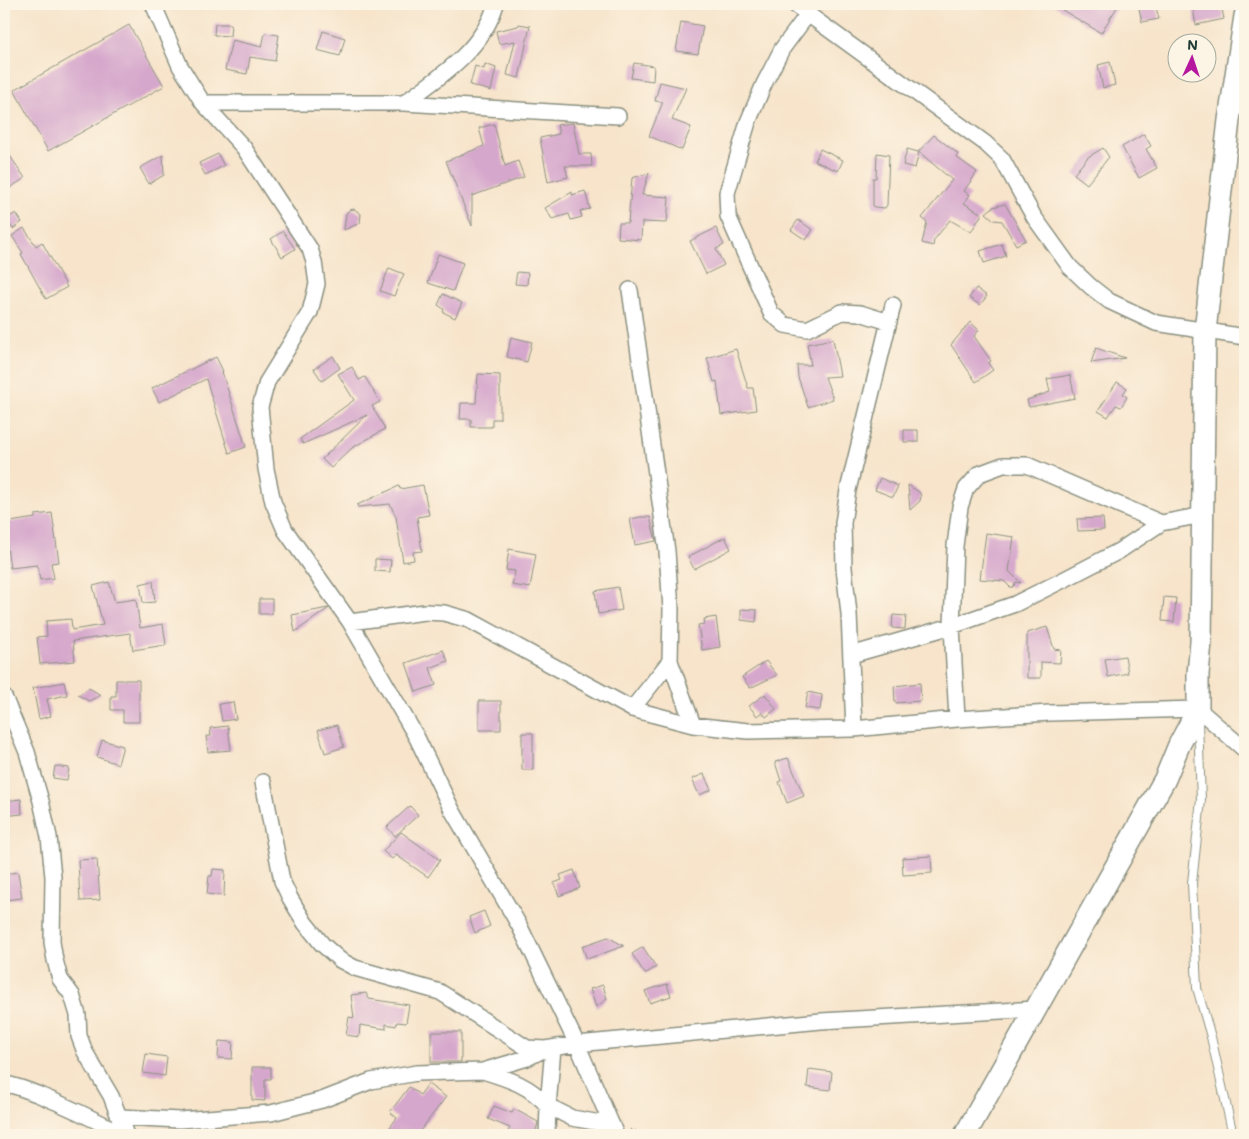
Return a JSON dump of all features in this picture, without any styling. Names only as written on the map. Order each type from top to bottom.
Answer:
[{"type":"street","points":[[153,4],[180,66],[203,103],[244,148],[310,249],[314,262],[317,284],[310,312],[267,382],[260,407],[266,470],[273,502],[285,530],[350,622],[417,738],[452,810],[519,925],[577,1044],[614,1130]]},
{"type":"street","points":[[404,103],[446,74],[476,42],[493,14],[496,4]]},
{"type":"street","points":[[794,4],[977,137],[1002,159],[1039,224],[1070,267],[1109,301],[1156,323],[1245,336]]},
{"type":"street","points":[[808,14],[782,49],[751,115],[727,193],[728,216],[771,313],[785,325],[807,329],[842,312],[860,313],[889,322]]},
{"type":"street","points":[[965,1135],[1165,779],[1198,709],[1198,674],[1201,642],[1205,331],[1229,120],[1245,16]]},
{"type":"street","points":[[203,103],[404,103],[618,116]]},
{"type":"street","points":[[630,290],[667,551],[671,609],[670,661],[693,725]]},
{"type":"street","points":[[854,729],[843,523],[848,490],[893,305]]},
{"type":"street","points":[[957,719],[952,626],[955,546],[960,507],[966,489],[980,474],[1003,465],[1028,465],[1161,523]]},
{"type":"street","points":[[851,656],[952,626],[1014,604],[1119,550],[1161,523],[1203,516]]},
{"type":"street","points":[[350,622],[425,612],[444,613],[469,620],[632,709],[693,725],[748,731],[854,729],[957,719],[1050,713],[1198,709],[1245,750]]},
{"type":"street","points":[[632,709],[670,661]]},
{"type":"street","points":[[4,697],[27,752],[49,837],[53,877],[52,933],[55,960],[60,979],[72,995],[78,1015],[79,1036],[85,1052],[111,1096],[125,1135]]},
{"type":"street","points":[[263,782],[282,881],[305,923],[322,944],[340,960],[355,968],[440,992],[527,1048],[549,1049],[577,1044],[821,1021],[1036,1009]]},
{"type":"street","points":[[120,1117],[180,1120],[271,1113],[322,1100],[372,1081],[389,1077],[417,1073],[483,1070],[528,1058],[549,1049]]},
{"type":"street","points":[[547,1135],[549,1049]]},
{"type":"street","points":[[483,1070],[508,1078],[526,1087],[537,1094],[548,1106],[572,1118],[614,1130]]},
{"type":"street","points":[[4,1084],[12,1085],[45,1098],[101,1122],[125,1135]]},
{"type":"lane","points":[[1198,709],[1201,800],[1192,883],[1198,988],[1233,1135]]},
{"type":"path","points":[[614,1130],[653,1135]]},
{"type":"building","points":[[1052,4],[1119,4],[1101,33]]},
{"type":"building","points":[[1138,4],[1155,4],[1159,19],[1142,22]]},
{"type":"building","points":[[1192,4],[1221,4],[1224,19],[1196,25]]},
{"type":"building","points":[[681,22],[703,26],[698,54],[676,51]]},
{"type":"building","points":[[215,24],[231,24],[230,36],[214,35]]},
{"type":"building","points":[[519,24],[530,26],[519,78],[507,75],[515,41],[499,44],[496,31],[518,26]]},
{"type":"building","points":[[129,25],[164,86],[48,151],[14,90]]},
{"type":"building","points":[[323,31],[345,38],[340,56],[317,50]]},
{"type":"building","points":[[265,33],[279,35],[275,61],[250,57],[247,74],[225,70],[232,40],[262,47]]},
{"type":"building","points":[[1110,62],[1115,85],[1103,88],[1098,65]]},
{"type":"building","points":[[634,63],[654,66],[653,81],[631,78]]},
{"type":"building","points":[[485,64],[496,68],[491,91],[470,85],[475,66],[484,69]]},
{"type":"building","points":[[660,82],[686,88],[672,120],[691,127],[682,150],[649,136],[663,102],[655,101]]},
{"type":"building","points":[[573,123],[579,154],[591,154],[592,166],[565,166],[568,177],[548,182],[540,138],[559,134],[557,125]]},
{"type":"building","points":[[494,124],[505,166],[518,161],[524,177],[472,196],[472,226],[446,161],[484,146],[479,128]]},
{"type":"building","points":[[1144,134],[1151,146],[1146,149],[1157,168],[1139,178],[1122,147]]},
{"type":"building","points":[[934,135],[958,154],[956,157],[977,172],[964,191],[970,195],[964,203],[982,214],[971,232],[950,220],[934,240],[933,246],[922,243],[927,222],[922,218],[952,180],[919,152],[915,168],[903,165],[907,149],[918,152]]},
{"type":"building","points":[[4,147],[25,178],[4,192]]},
{"type":"building","points":[[1103,148],[1109,157],[1087,184],[1074,174],[1088,157]]},
{"type":"building","points":[[820,149],[843,160],[838,171],[815,161]]},
{"type":"building","points":[[877,153],[889,155],[887,205],[885,208],[874,207],[873,205],[873,178],[876,178]]},
{"type":"building","points":[[218,154],[224,166],[205,175],[199,163]]},
{"type":"building","points":[[163,155],[164,175],[149,184],[140,168]]},
{"type":"building","points":[[649,173],[642,195],[669,197],[667,223],[642,222],[641,240],[618,238],[619,223],[628,223],[632,178]]},
{"type":"building","points":[[585,191],[590,209],[580,211],[582,217],[571,220],[569,214],[552,219],[545,208],[572,192],[572,195]]},
{"type":"building","points":[[1005,204],[1026,240],[1016,245],[1002,221],[994,220],[986,213],[993,207]]},
{"type":"building","points":[[354,209],[361,214],[360,223],[344,230],[346,214],[349,210]]},
{"type":"building","points":[[16,213],[22,222],[13,229],[6,219]]},
{"type":"building","points":[[798,220],[813,230],[806,240],[791,230]]},
{"type":"building","points":[[24,228],[36,246],[42,242],[67,287],[46,299],[21,254],[23,253],[12,236]]},
{"type":"building","points":[[716,228],[724,245],[716,249],[724,265],[706,274],[690,241]]},
{"type":"building","points":[[283,231],[295,249],[282,257],[271,239]]},
{"type":"building","points":[[1002,244],[1006,256],[984,263],[980,251]]},
{"type":"building","points":[[438,254],[463,263],[453,291],[428,283]]},
{"type":"building","points":[[389,268],[404,274],[394,296],[380,291]]},
{"type":"building","points":[[517,272],[528,273],[527,285],[515,284]]},
{"type":"building","points":[[976,288],[987,296],[980,305],[969,298]]},
{"type":"building","points":[[443,294],[462,303],[455,318],[443,312],[444,309],[438,305]]},
{"type":"building","points":[[970,322],[979,330],[974,336],[991,361],[988,363],[993,370],[976,382],[951,345]]},
{"type":"building","points":[[511,337],[532,342],[527,362],[507,357]]},
{"type":"building","points":[[833,339],[840,376],[825,377],[833,399],[808,407],[798,377],[797,365],[811,365],[807,344]]},
{"type":"building","points":[[1096,348],[1125,358],[1091,363]]},
{"type":"building","points":[[736,349],[748,388],[753,388],[756,410],[721,415],[717,381],[714,382],[707,358]]},
{"type":"building","points":[[333,356],[340,368],[322,381],[314,369]]},
{"type":"building","points":[[216,357],[223,371],[246,447],[229,453],[206,379],[159,402],[152,388]]},
{"type":"building","points":[[352,367],[359,380],[365,377],[380,402],[372,406],[385,429],[352,448],[331,468],[322,459],[367,415],[303,444],[300,439],[354,400],[338,374]]},
{"type":"building","points":[[478,374],[500,375],[500,419],[492,419],[492,427],[471,427],[471,419],[460,419],[461,403],[476,403]]},
{"type":"building","points":[[1070,375],[1075,398],[1029,407],[1027,400],[1050,392],[1047,379]]},
{"type":"building","points":[[1117,382],[1127,388],[1123,394],[1127,397],[1121,407],[1116,405],[1108,417],[1098,411]]},
{"type":"building","points":[[904,430],[918,430],[918,442],[904,442]]},
{"type":"building","points":[[880,478],[898,486],[893,497],[875,490]]},
{"type":"building","points":[[423,485],[429,515],[417,517],[422,551],[413,552],[414,560],[403,562],[396,517],[390,504],[358,507],[357,505],[399,486],[400,489]]},
{"type":"building","points":[[908,485],[919,492],[921,496],[920,501],[910,510]]},
{"type":"building","points":[[52,513],[59,562],[51,563],[54,578],[40,580],[37,565],[10,568],[4,523],[35,518],[35,515]]},
{"type":"building","points":[[650,517],[656,541],[635,545],[630,519]]},
{"type":"building","points":[[1103,518],[1104,530],[1078,531],[1077,519]]},
{"type":"building","points":[[986,533],[1014,537],[1009,571],[1021,583],[1016,582],[1013,587],[1010,587],[1004,581],[980,579]]},
{"type":"building","points":[[725,537],[731,549],[694,569],[688,557]]},
{"type":"building","points":[[509,549],[536,554],[530,588],[512,585],[515,571],[506,570]]},
{"type":"building","points":[[375,559],[391,560],[390,572],[375,571]]},
{"type":"building","points":[[153,581],[155,602],[143,603],[140,584]]},
{"type":"building","points":[[109,582],[115,602],[136,599],[140,628],[163,624],[166,645],[133,650],[130,633],[73,641],[75,661],[40,664],[37,637],[47,636],[46,621],[71,619],[72,630],[103,625],[93,586]]},
{"type":"building","points":[[618,587],[622,610],[598,614],[595,591]]},
{"type":"building","points":[[1164,597],[1176,598],[1174,622],[1162,621]]},
{"type":"building","points":[[259,599],[272,599],[272,614],[259,614]]},
{"type":"building","points":[[329,608],[295,632],[292,615]]},
{"type":"building","points":[[741,609],[757,610],[756,622],[741,620]]},
{"type":"building","points":[[893,615],[906,616],[905,629],[892,628]]},
{"type":"building","points":[[716,617],[720,647],[702,650],[698,625],[705,624],[704,619]]},
{"type":"building","points":[[1047,627],[1054,649],[1061,650],[1060,663],[1041,662],[1041,678],[1027,678],[1027,633]]},
{"type":"building","points":[[443,650],[448,661],[430,668],[436,685],[416,692],[406,663]]},
{"type":"building","points":[[1125,656],[1128,673],[1108,677],[1105,659]]},
{"type":"building","points":[[766,661],[777,675],[750,688],[742,677]]},
{"type":"building","points":[[116,680],[139,680],[139,722],[123,722],[123,710],[111,710],[111,696],[116,696]]},
{"type":"building","points":[[64,682],[67,695],[47,699],[51,716],[39,719],[33,688]]},
{"type":"building","points":[[920,683],[921,701],[895,703],[894,686]]},
{"type":"building","points":[[89,688],[101,695],[89,701],[78,695]]},
{"type":"building","points":[[808,692],[822,695],[820,710],[805,708]]},
{"type":"building","points":[[765,694],[776,709],[766,717],[762,712],[757,716],[749,706]]},
{"type":"building","points":[[479,701],[501,701],[501,730],[479,730]]},
{"type":"building","points":[[233,702],[236,719],[222,721],[219,704]]},
{"type":"building","points":[[337,725],[344,747],[325,753],[318,730]]},
{"type":"building","points":[[228,726],[231,750],[208,752],[206,736],[211,736],[210,728]]},
{"type":"building","points":[[522,733],[533,733],[533,770],[522,770]]},
{"type":"building","points":[[102,740],[123,746],[118,764],[97,757]]},
{"type":"building","points":[[788,758],[804,796],[787,803],[779,782],[781,781],[775,762]]},
{"type":"building","points":[[55,766],[69,768],[67,780],[53,778]]},
{"type":"building","points":[[704,774],[711,790],[699,795],[692,779]]},
{"type":"building","points":[[21,799],[22,814],[4,816],[4,801]]},
{"type":"building","points":[[410,806],[418,815],[395,836],[387,827]]},
{"type":"building","points":[[401,832],[440,860],[428,877],[396,855],[392,859],[383,851]]},
{"type":"building","points":[[931,856],[932,873],[903,875],[902,858]]},
{"type":"building","points":[[97,859],[100,900],[80,901],[78,860]]},
{"type":"building","points":[[213,869],[225,870],[224,896],[207,894],[209,876],[212,876]]},
{"type":"building","points":[[574,870],[580,888],[559,896],[554,883],[562,880],[560,875]]},
{"type":"building","points":[[18,872],[22,898],[4,900],[4,874]]},
{"type":"building","points":[[484,911],[490,926],[475,933],[469,917]]},
{"type":"building","points":[[608,937],[624,946],[587,959],[582,946]]},
{"type":"building","points":[[643,947],[656,967],[645,974],[632,954]]},
{"type":"building","points":[[667,984],[671,996],[650,1003],[645,991]]},
{"type":"building","points":[[603,985],[607,999],[596,1007],[590,989]]},
{"type":"building","points":[[366,993],[369,999],[409,1005],[406,1023],[397,1022],[396,1026],[386,1024],[386,1029],[360,1025],[359,1037],[346,1035],[349,1017],[354,1018],[351,995]]},
{"type":"building","points":[[431,1032],[461,1032],[461,1062],[431,1062]]},
{"type":"building","points":[[219,1041],[233,1042],[232,1059],[218,1058]]},
{"type":"building","points":[[146,1054],[167,1057],[165,1076],[143,1073]]},
{"type":"building","points":[[252,1067],[271,1067],[271,1079],[265,1079],[265,1101],[252,1100]]},
{"type":"building","points":[[809,1069],[832,1072],[830,1090],[807,1087]]},
{"type":"building","points":[[428,1084],[446,1097],[417,1135],[384,1135],[397,1118],[390,1112],[409,1087],[420,1095]]},
{"type":"building","points":[[494,1106],[512,1113],[514,1109],[538,1122],[535,1135],[506,1135],[510,1128],[488,1119]]}]
